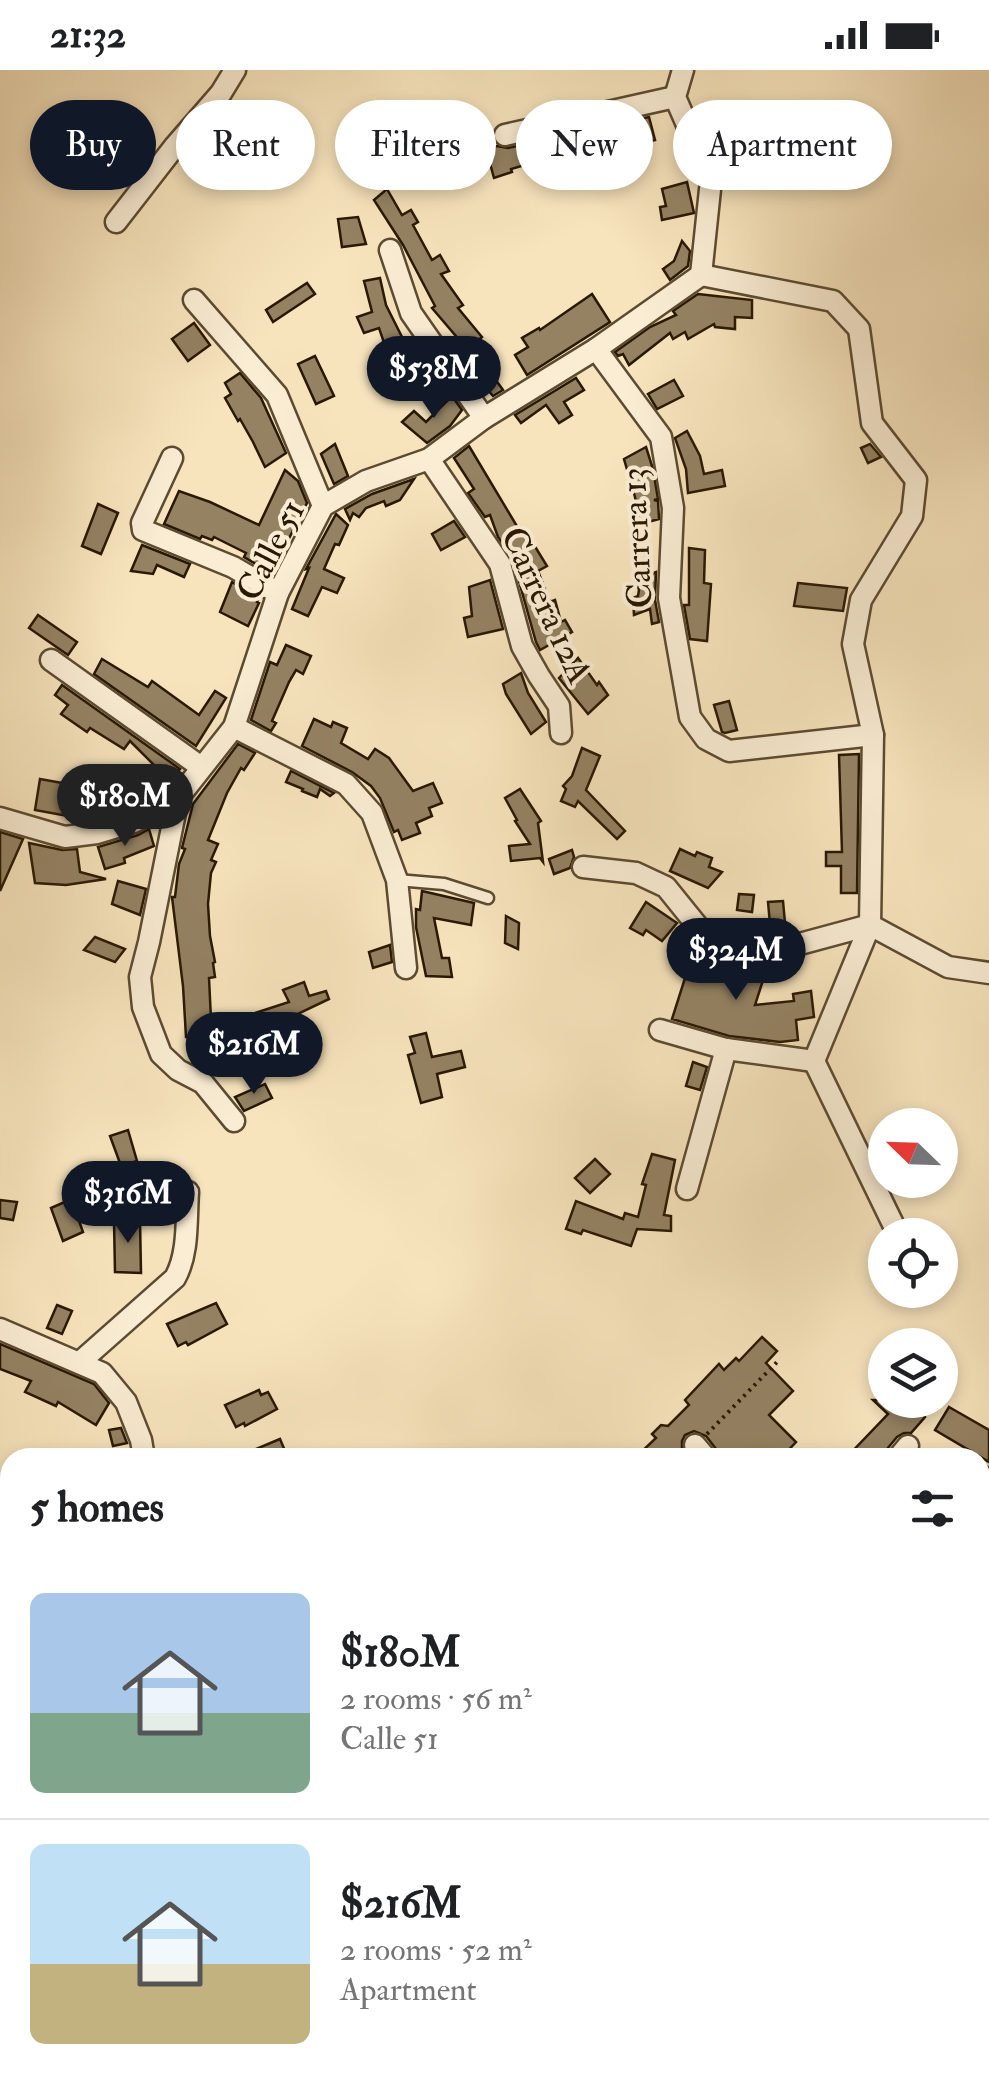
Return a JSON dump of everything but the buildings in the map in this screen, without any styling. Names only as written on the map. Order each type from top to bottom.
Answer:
[{"type":"street","points":[[116,222],[221,93],[235,70]]},
{"type":"street","points":[[683,70],[675,97],[711,180],[701,275],[832,301],[859,329],[872,423],[916,480],[912,516],[861,600],[853,644],[874,736],[870,925],[814,1061],[890,1218]]},
{"type":"street","points":[[505,136],[675,97]]},
{"type":"street","points":[[390,250],[411,313],[484,418]]},
{"type":"street","name":"Calle 51","points":[[0,818],[65,837],[134,822],[178,798],[234,727],[278,593],[324,506],[366,481],[429,459],[484,418],[596,349],[701,275]]},
{"type":"street","points":[[194,300],[277,395],[324,506]]},
{"type":"street","name":"Carrera 13","points":[[596,349],[662,437],[673,508],[669,598],[690,717],[706,739],[729,751],[874,736]]},
{"type":"street","points":[[172,458],[142,523],[143,530],[233,567],[278,593]]},
{"type":"street","name":"Carrera 12A","points":[[429,459],[500,564],[522,646],[559,706],[562,734]]},
{"type":"street","points":[[51,660],[202,767]]},
{"type":"street","points":[[234,727],[346,784],[372,813],[397,880],[406,968]]},
{"type":"street","points":[[178,798],[140,976],[143,1007],[161,1054],[178,1070],[203,1084],[234,1122]]},
{"type":"street","points":[[582,867],[636,872],[666,887],[708,939],[748,958],[870,925],[948,967],[989,973]]},
{"type":"street","points":[[660,1030],[726,1048],[814,1061]]},
{"type":"street","points":[[687,1188],[726,1048]]},
{"type":"street","points":[[80,1362],[175,1278],[184,1252],[188,1192]]},
{"type":"street","points":[[0,1329],[102,1373],[126,1402],[142,1448]]},
{"type":"lane","points":[[397,880],[444,884],[488,898]]},
{"type":"path","points":[[704,1448],[777,1362]]}]
